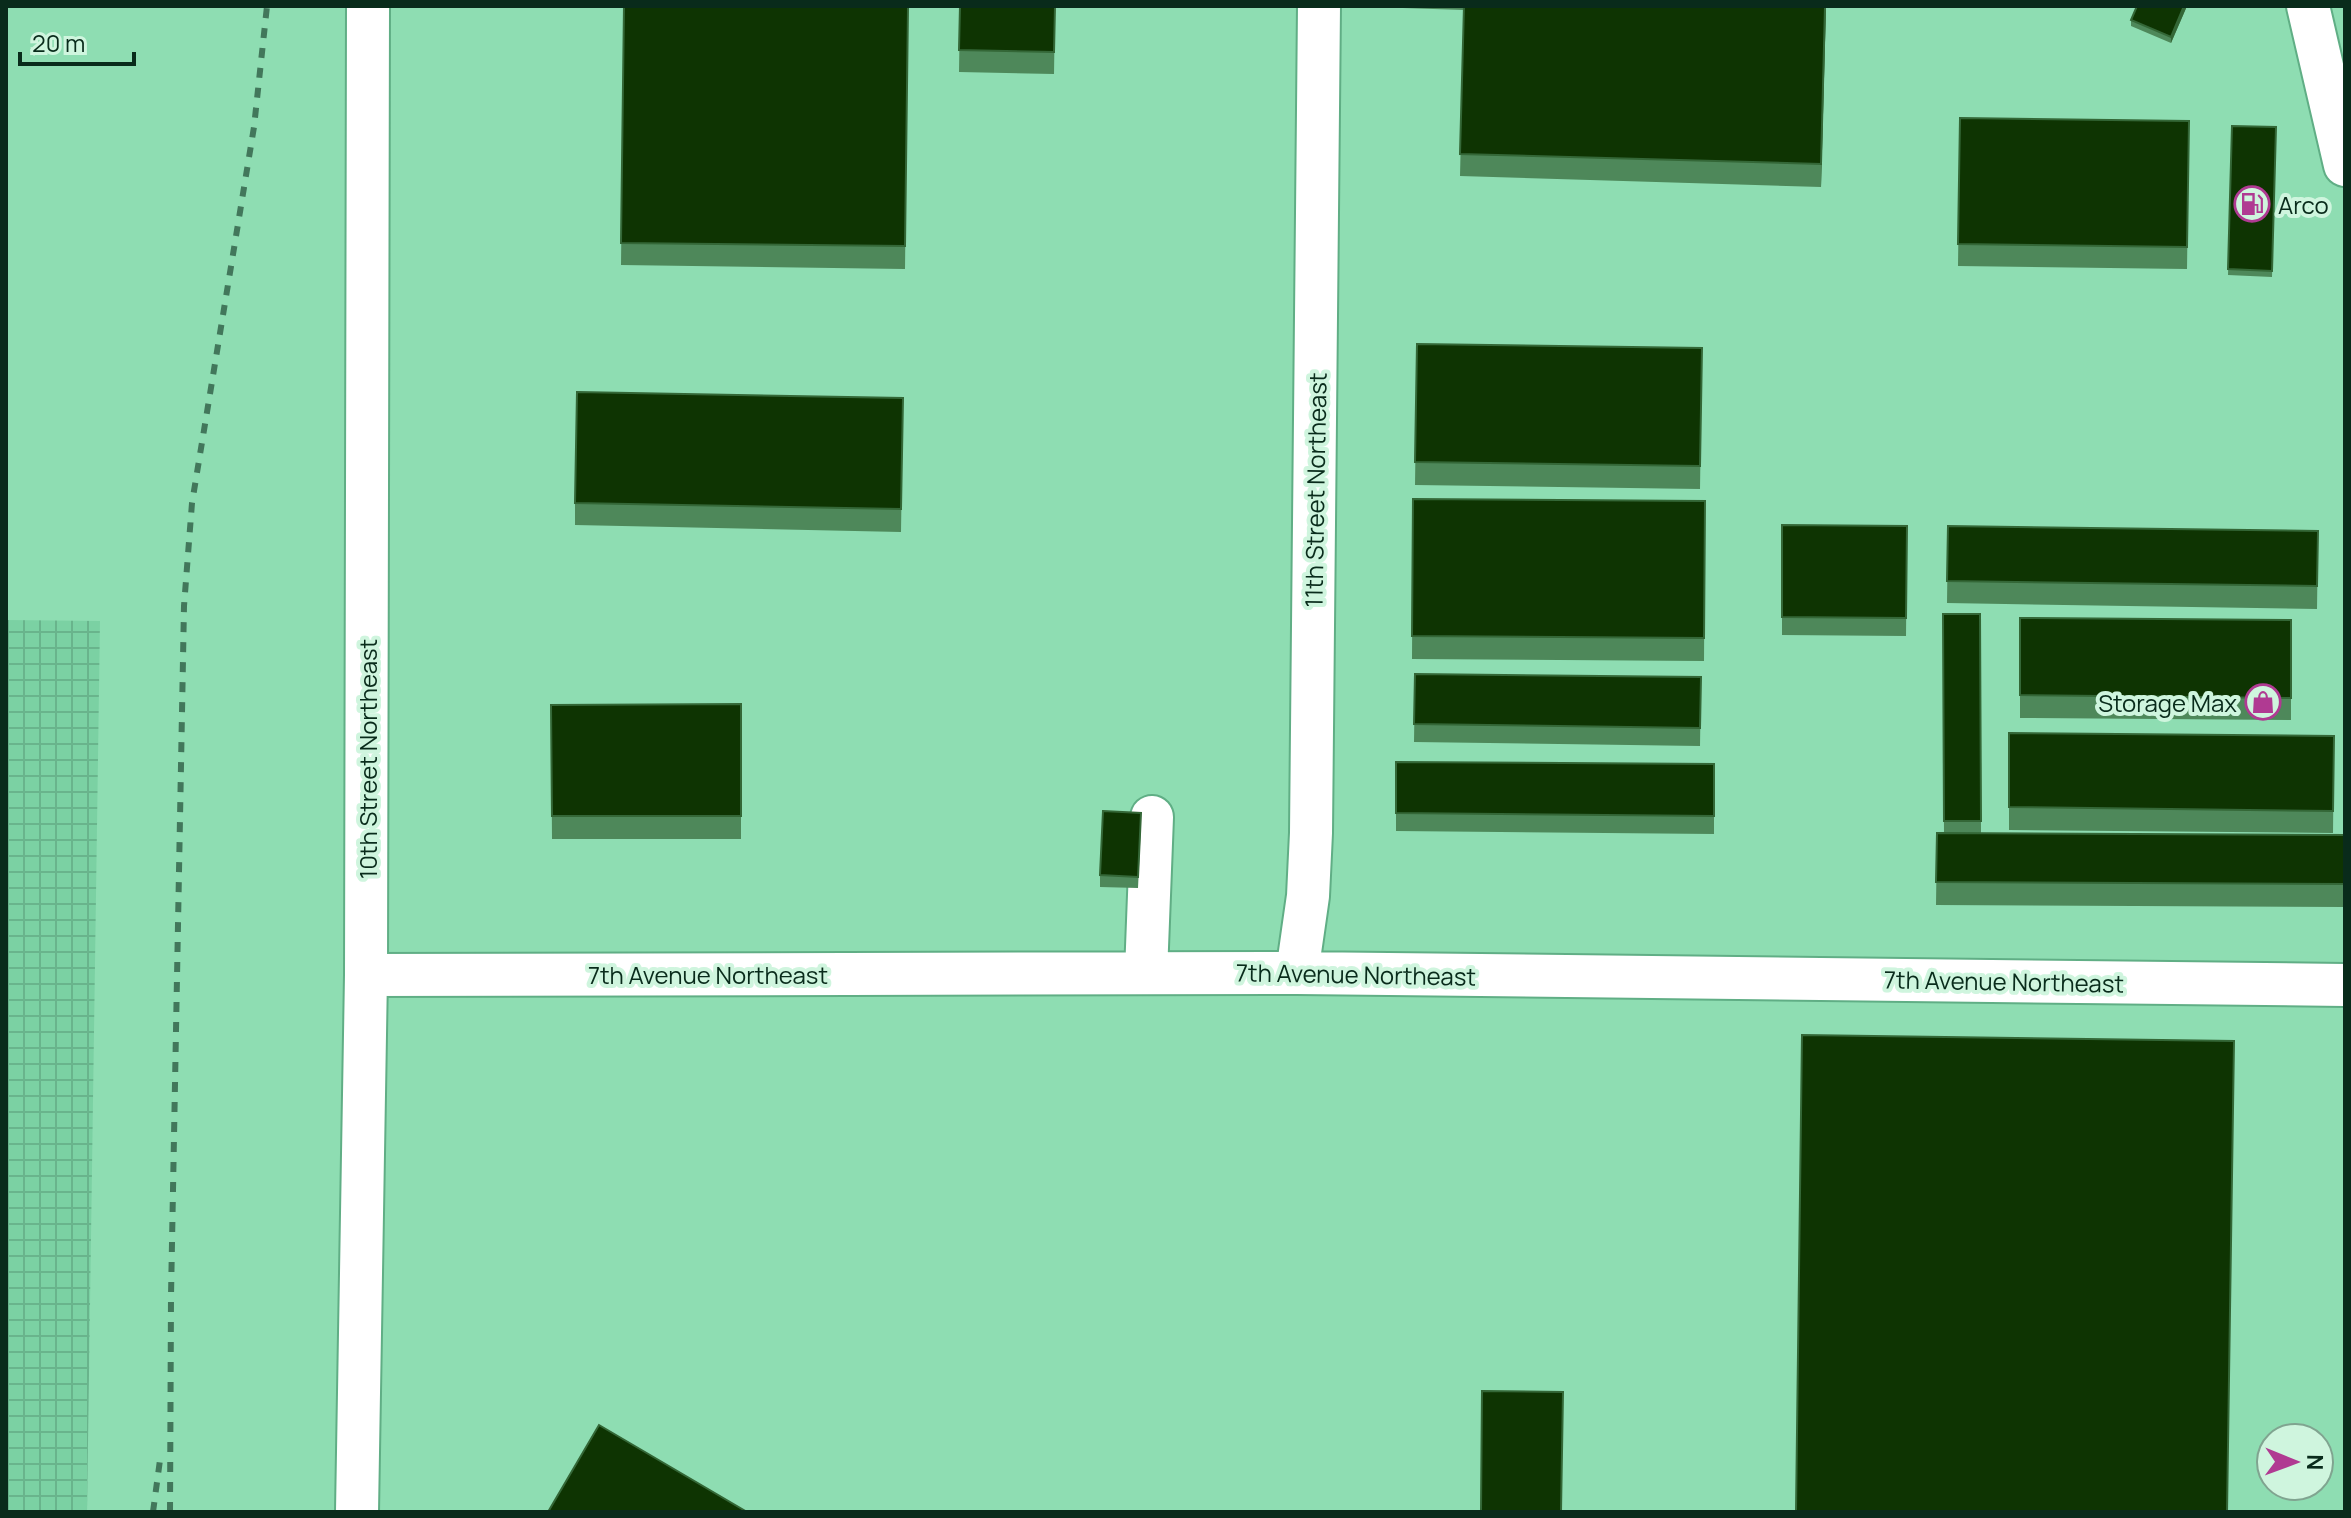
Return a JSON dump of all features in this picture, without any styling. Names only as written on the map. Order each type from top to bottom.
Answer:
[{"type":"street","name":"10th Street Northeast","points":[[357,1512],[366,975],[368,6]]},
{"type":"street","name":"11th Street Northeast","points":[[1297,973],[1308,896],[1311,833],[1319,6]]},
{"type":"street","points":[[2308,6],[2345,165]]},
{"type":"street","points":[[1146,973],[1152,817]]},
{"type":"street","name":"7th Avenue Northeast","points":[[366,975],[1297,973],[2345,985]]},
{"type":"shaded area","points":[[6,620],[100,621],[87,1512],[6,1512]]},
{"type":"building","points":[[624,6],[908,6],[905,246],[621,243]]},
{"type":"building","points":[[960,6],[1055,6],[1054,52],[959,50]]},
{"type":"building","points":[[1464,6],[1825,6],[1821,164],[1460,154]]},
{"type":"building","points":[[2137,6],[2184,6],[2171,37],[2131,20]]},
{"type":"building","points":[[1960,118],[2189,121],[2187,247],[1958,244]]},
{"type":"building","name":"Arco","points":[[2232,126],[2276,127],[2272,271],[2228,269]]},
{"type":"building","points":[[1417,344],[1702,348],[1700,466],[1415,462]]},
{"type":"building","points":[[577,392],[903,398],[901,509],[575,503]]},
{"type":"building","points":[[1413,499],[1705,501],[1704,638],[1412,636]]},
{"type":"building","points":[[1782,525],[1907,526],[1906,618],[1782,617]]},
{"type":"building","points":[[1948,526],[2318,531],[2317,586],[1947,581]]},
{"type":"building","points":[[1943,614],[1980,614],[1981,821],[1944,821]]},
{"type":"building","points":[[2020,618],[2291,620],[2291,698],[2020,695]]},
{"type":"building","points":[[1415,674],[1701,677],[1700,728],[1414,724]]},
{"type":"building","points":[[741,704],[741,816],[552,816],[551,705]]},
{"type":"building","points":[[2009,733],[2334,736],[2333,811],[2009,807]]},
{"type":"building","points":[[1396,762],[1714,764],[1714,816],[1396,813]]},
{"type":"building","points":[[1103,811],[1141,813],[1138,877],[1100,875]]},
{"type":"building","points":[[1937,833],[2345,835],[2345,884],[1936,882]]},
{"type":"building","points":[[1802,1035],[2234,1041],[2227,1512],[1796,1512]]},
{"type":"building","points":[[1482,1391],[1563,1392],[1561,1512],[1481,1512]]},
{"type":"building","points":[[599,1425],[747,1512],[548,1512]]},
{"type":"railway","points":[[170,1512],[184,606],[192,503],[254,127],[267,6]]},
{"type":"railway","points":[[153,1512],[160,1460]]},
{"type":"place","name":"Arco","points":[[2252,204]]},
{"type":"place","name":"Storage Max","points":[[2263,702]]}]
